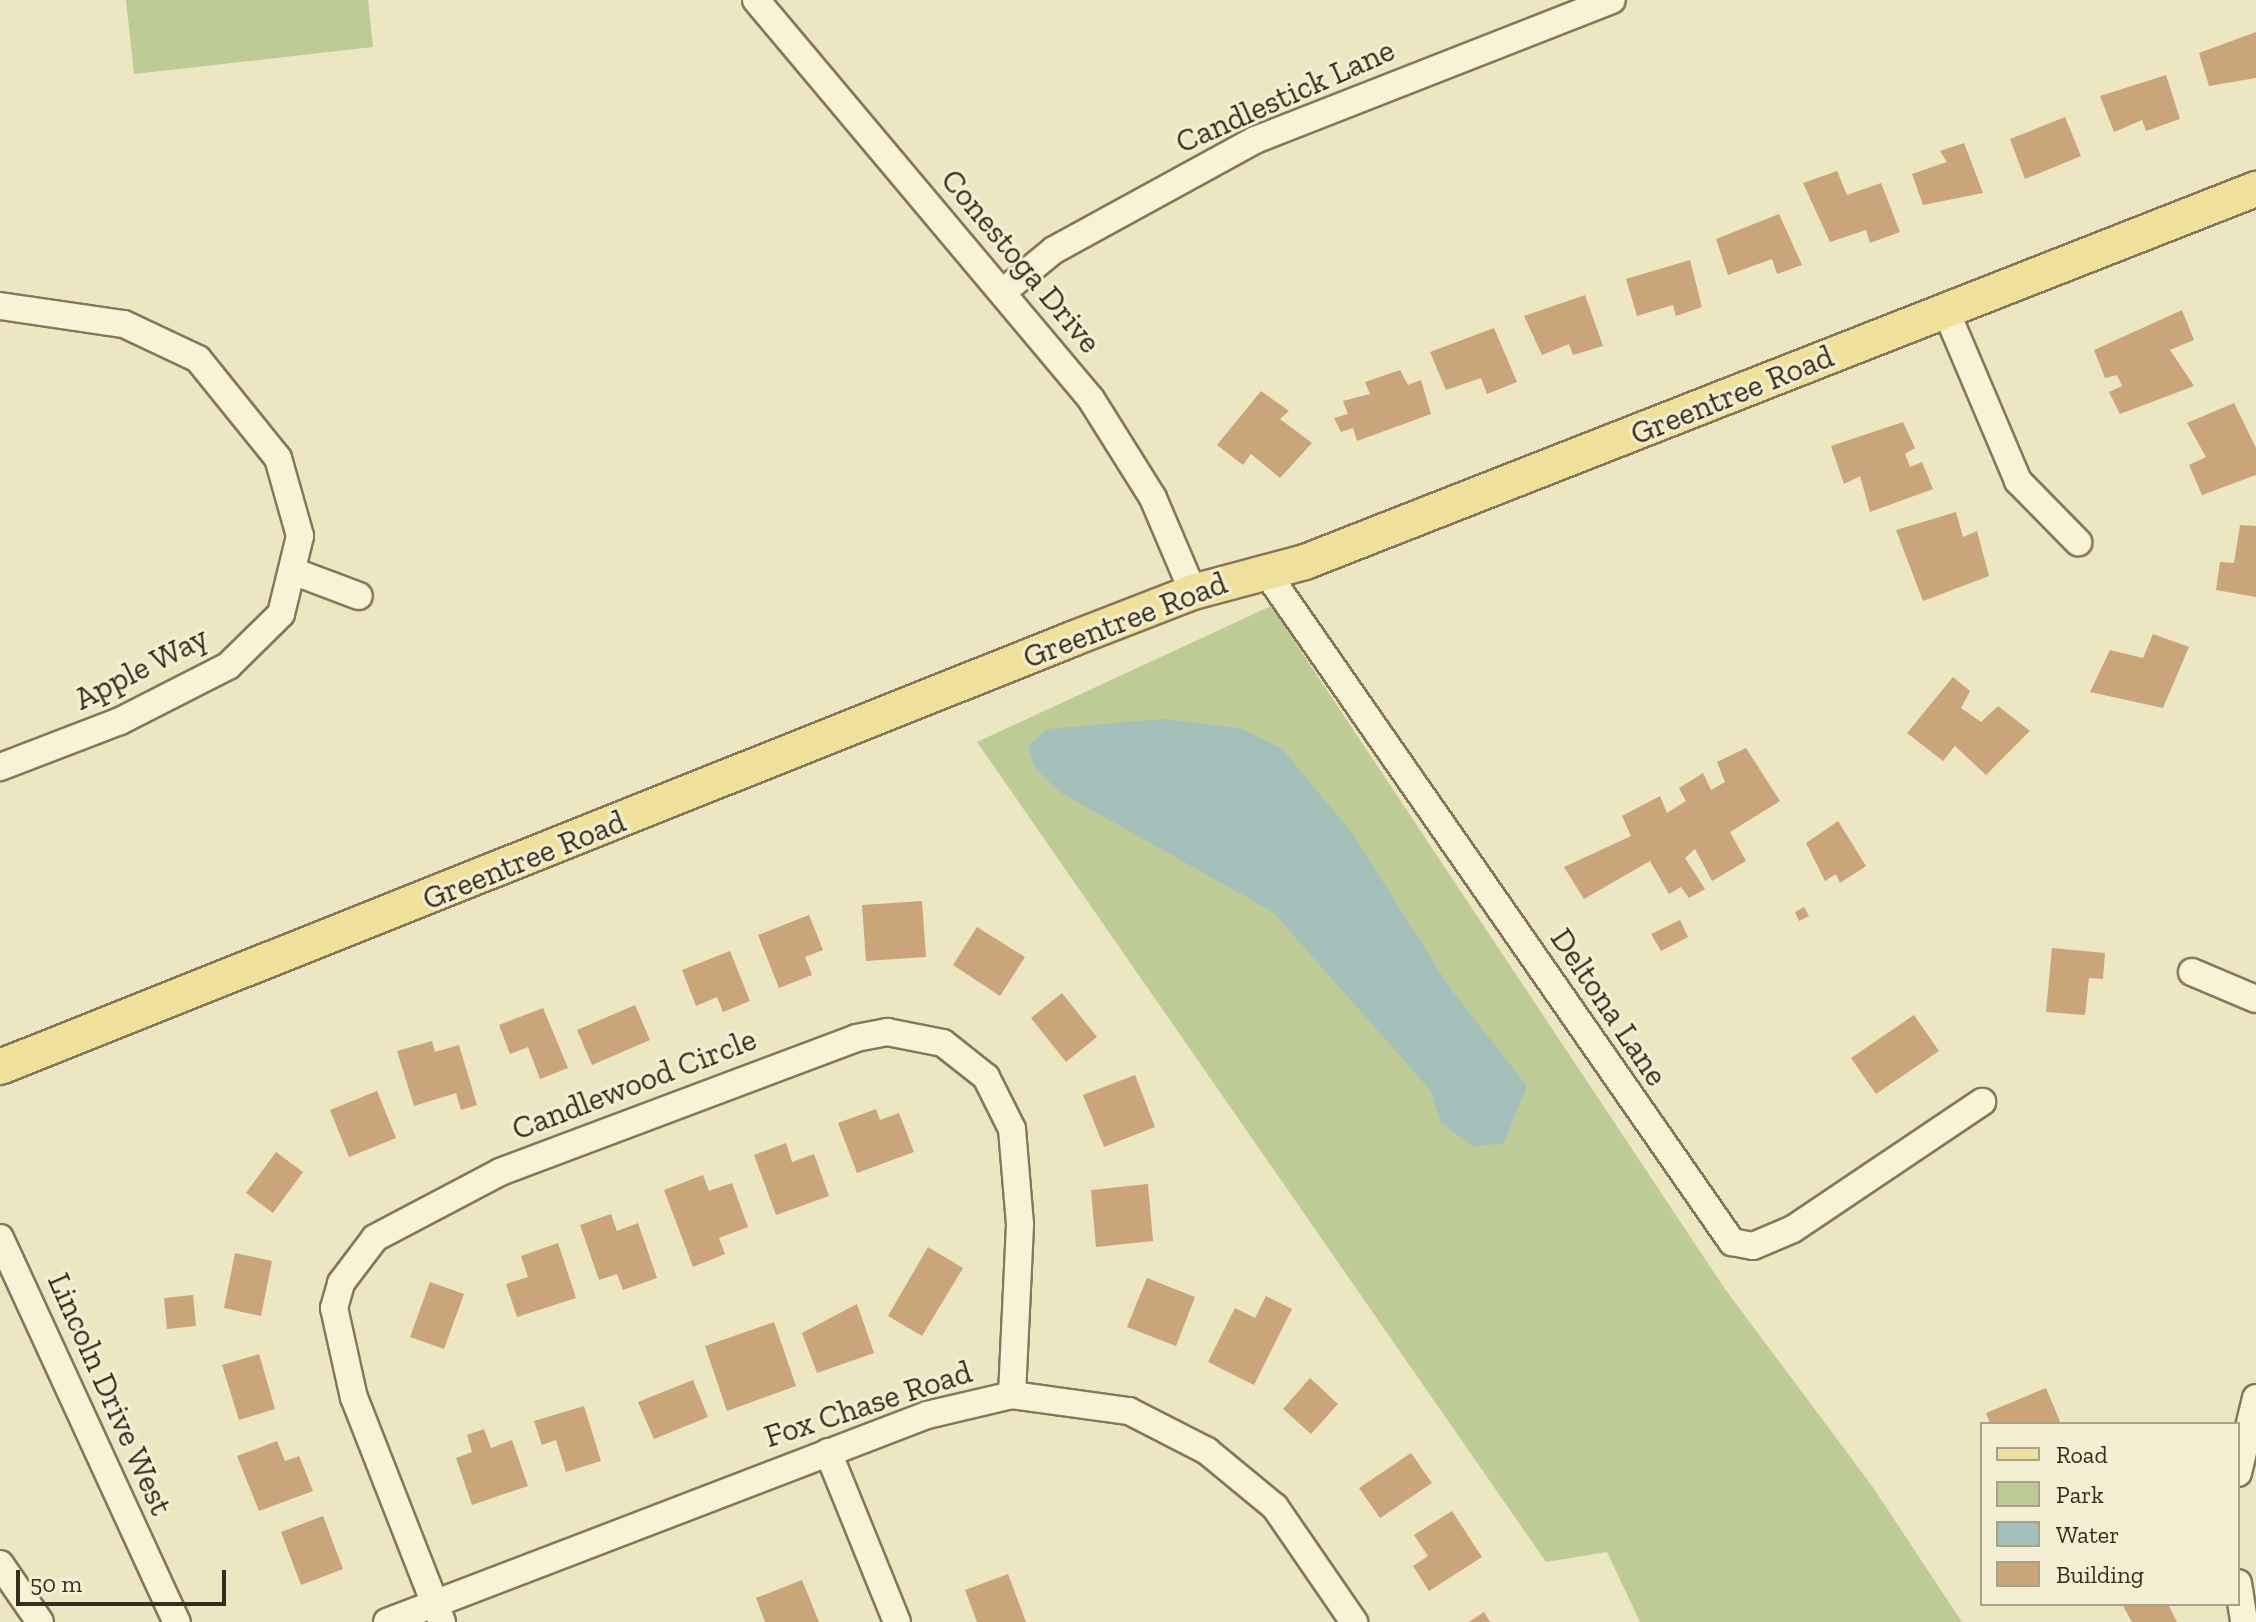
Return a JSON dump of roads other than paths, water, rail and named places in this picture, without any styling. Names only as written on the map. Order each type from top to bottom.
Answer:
[{"type":"main road","name":"Greentree Road","points":[[0,1067],[1193,592],[1264,569],[1305,562],[2256,189]]},
{"type":"street","name":"Conestoga Drive","points":[[756,0],[1004,291],[1117,434],[1193,592]]},
{"type":"street","name":"Candlestick Lane","points":[[1004,291],[1054,250],[1255,140],[1612,0]]},
{"type":"street","name":"Apple Way","points":[[0,306],[124,324],[198,359],[278,458],[295,499],[295,572],[281,614],[228,666],[120,721],[0,767]]},
{"type":"street","points":[[1946,311],[2018,481],[2078,542]]},
{"type":"street","name":"Deltona Lane","points":[[1264,569],[1732,1242],[1753,1246],[1793,1229],[1982,1102]]},
{"type":"street","points":[[295,572],[359,596]]},
{"type":"street","points":[[2192,972],[2256,999]]},
{"type":"street","name":"Candlewood Circle","points":[[438,1613],[336,1337],[334,1308],[356,1261],[401,1220],[475,1183],[815,1051],[887,1032],[916,1035],[967,1060],[1001,1101],[1020,1194],[1012,1395]]},
{"type":"street","name":"Lincoln Drive West","points":[[0,1238],[7,1270],[177,1622]]},
{"type":"street","name":"Fox Chase Road","points":[[387,1622],[438,1613],[828,1452],[966,1402],[1012,1395],[1129,1411],[1207,1451],[1275,1507],[1354,1622]]},
{"type":"street","points":[[2240,1465],[2256,1398]]},
{"type":"street","points":[[828,1452],[897,1622]]},
{"type":"street","points":[[0,1564],[40,1622]]},
{"type":"street","points":[[2240,1596],[2244,1622]]},
{"type":"water","points":[[1163,719],[1240,728],[1282,749],[1352,833],[1450,988],[1527,1086],[1504,1143],[1474,1147],[1441,1123],[1431,1091],[1273,912],[1058,791],[1035,768],[1028,746],[1047,729]]}]
